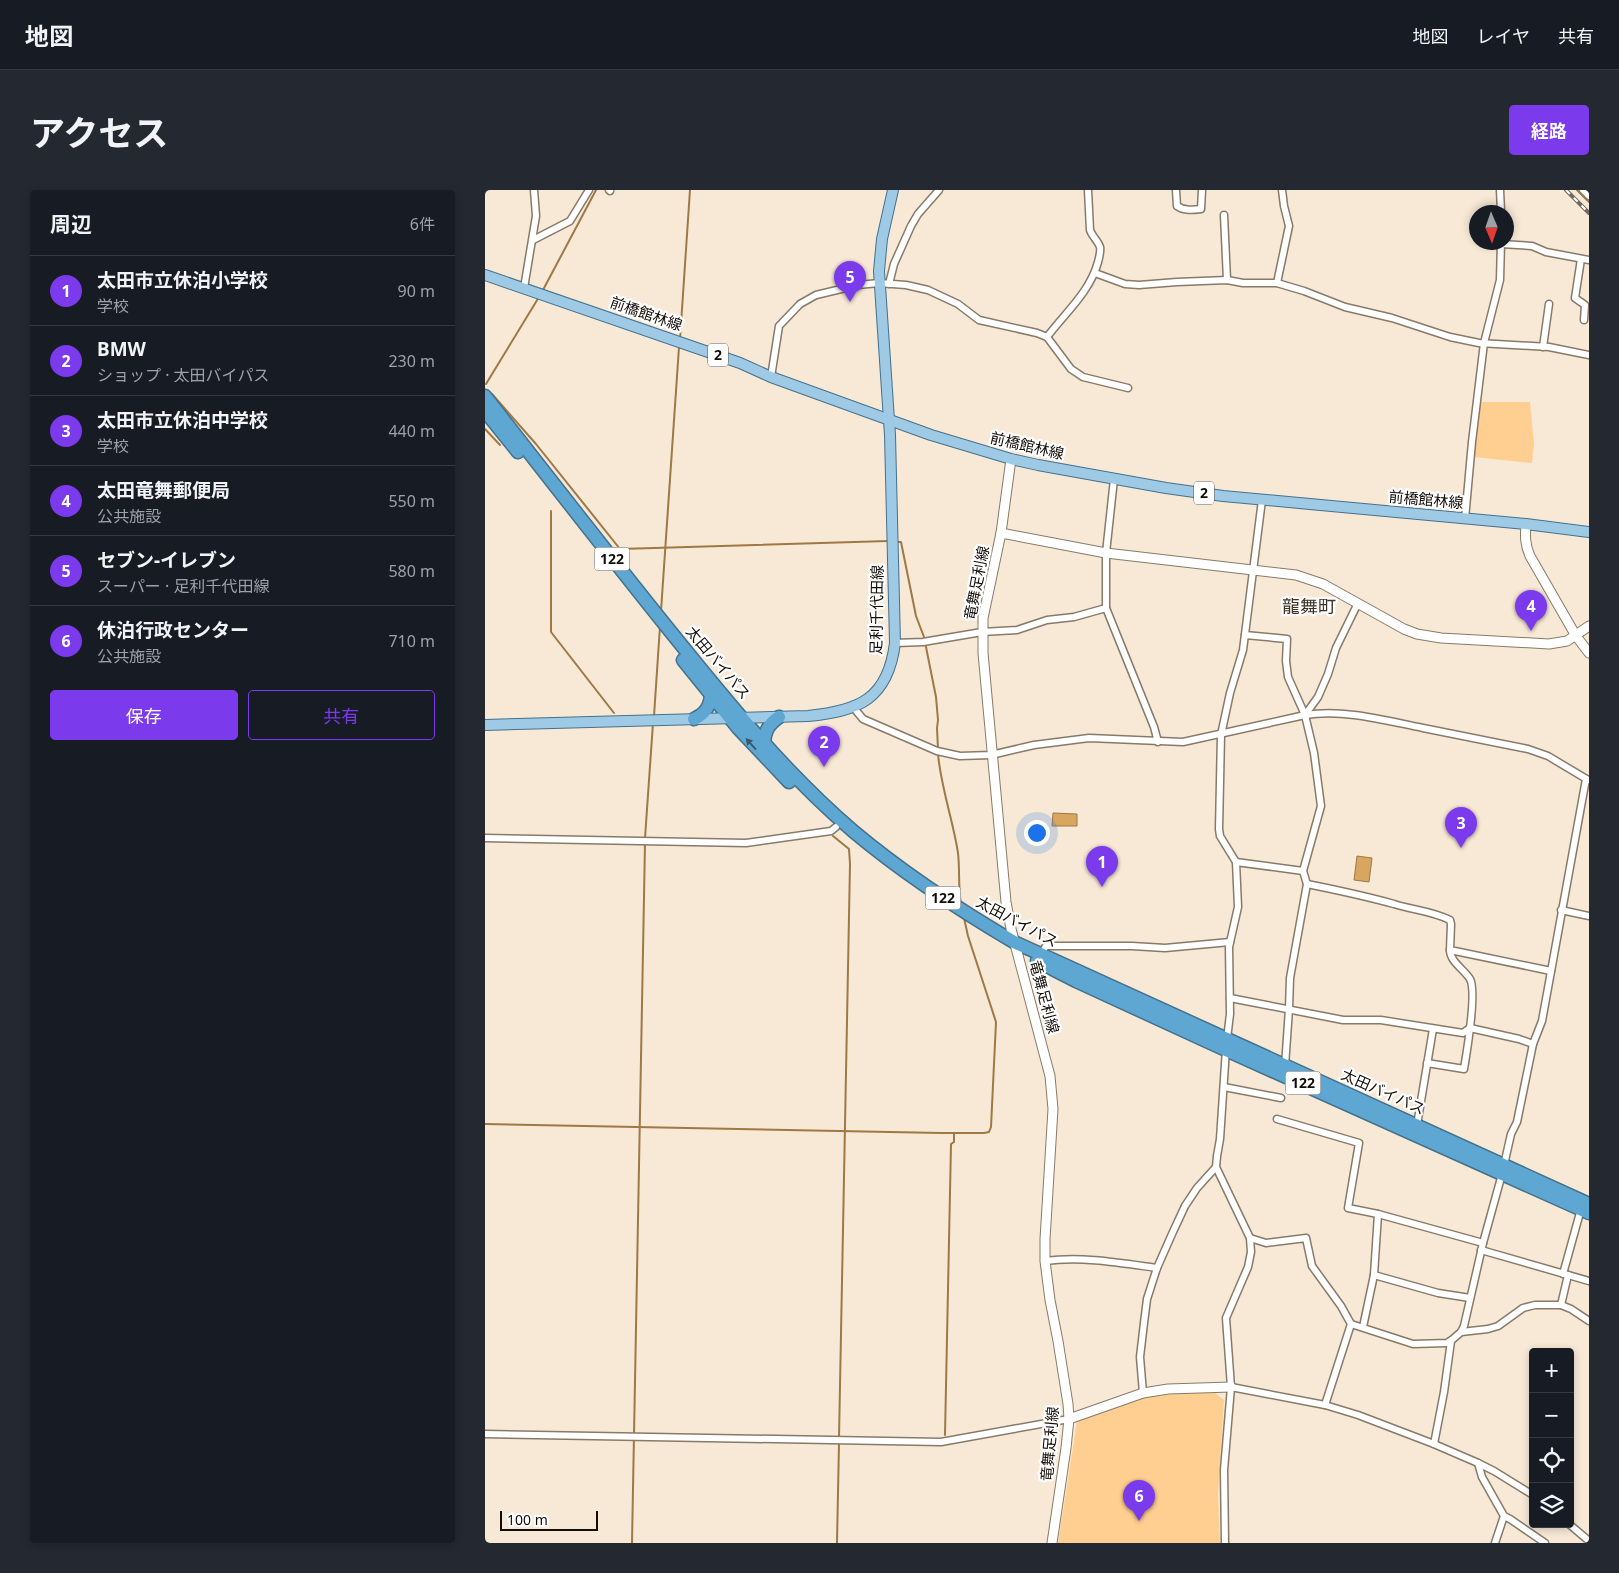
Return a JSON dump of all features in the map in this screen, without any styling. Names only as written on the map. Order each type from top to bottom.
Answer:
[{"type":"highway","name":"太田バイパス","points":[[485,396],[736,718],[758,750],[836,827],[891,871],[955,916],[1003,945],[1041,954],[1294,1079],[1503,1169],[1586,1208]]},
{"type":"highway","name":"太田バイパス","points":[[485,411],[711,695],[764,743],[791,773],[853,830],[924,885],[1016,947],[1076,981],[1226,1045],[1285,1066],[1417,1125],[1503,1169]]},
{"type":"highway","points":[[694,719],[707,709],[711,695]]},
{"type":"highway","points":[[764,743],[767,728],[779,716]]},
{"type":"main road","name":"足利千代田線","points":[[485,725],[830,714],[853,707],[867,699],[880,686],[889,673],[895,643],[884,283],[879,259],[893,190]]},
{"type":"main road","name":"前橋館林線","points":[[485,275],[740,363],[771,377],[889,420],[1011,459],[1185,491],[1262,500],[1526,524],[1589,532]]},
{"type":"main road","name":"竜舞足利線","points":[[1011,459],[1001,533],[985,606],[982,632],[991,755],[1006,902],[1053,1092],[1045,1261],[1049,1300],[1060,1351],[1069,1419],[1052,1543]]},
{"type":"main road","points":[[1526,524],[1525,537],[1530,556],[1576,636],[1589,653]]},
{"type":"main road","points":[[1001,533],[1106,553],[1296,575],[1331,588],[1405,629],[1427,637],[1549,644],[1567,641],[1589,626]]},
{"type":"main road","points":[[1069,1419],[1143,1393],[1168,1389],[1231,1387]]},
{"type":"street","points":[[524,288],[536,216],[534,190]]},
{"type":"street","points":[[533,240],[569,221],[589,190]]},
{"type":"street","points":[[884,283],[918,214],[939,190]]},
{"type":"street","points":[[1047,337],[1084,292],[1095,273],[1100,256],[1100,247],[1090,230],[1088,190]]},
{"type":"street","points":[[1176,190],[1177,206],[1186,210],[1201,209],[1202,190]]},
{"type":"street","points":[[1277,283],[1289,226],[1282,190]]},
{"type":"street","points":[[1500,190],[1501,205]]},
{"type":"street","points":[[1583,190],[1589,196]]},
{"type":"street","points":[[1224,215],[1227,280]]},
{"type":"street","points":[[1514,244],[1532,246],[1546,252],[1589,260]]},
{"type":"street","points":[[1465,519],[1484,343],[1500,280],[1501,250]]},
{"type":"street","points":[[1581,258],[1575,295],[1577,300],[1585,305],[1583,320]]},
{"type":"street","points":[[1095,273],[1125,284],[1139,285],[1227,280],[1243,283],[1277,283],[1345,306],[1392,318],[1450,337],[1484,343],[1543,347],[1589,355]]},
{"type":"street","points":[[771,377],[779,326],[800,304],[816,295],[858,286],[884,283],[928,290],[958,304],[979,320],[1047,337],[1071,369],[1083,377],[1128,388]]},
{"type":"street","points":[[1543,347],[1549,304]]},
{"type":"street","points":[[1113,479],[1106,553],[1107,608],[1154,727],[1158,742]]},
{"type":"street","points":[[1225,1543],[1224,1470],[1231,1387],[1226,1318],[1248,1267],[1251,1252],[1249,1238],[1216,1168],[1230,1014],[1230,942],[1238,906],[1236,862],[1220,836],[1219,829],[1221,735],[1243,650],[1262,500]]},
{"type":"street","points":[[1305,715],[1318,697],[1336,648],[1358,603]]},
{"type":"street","points":[[895,643],[934,640],[982,632],[1017,630],[1047,620],[1074,617],[1107,608]]},
{"type":"street","points":[[1245,635],[1287,639],[1288,677],[1305,715],[1314,754],[1321,806],[1303,871],[1307,884],[1290,978],[1285,1066]]},
{"type":"street","points":[[853,707],[863,719],[937,752],[961,756],[991,755],[1034,745],[1089,738],[1183,742],[1305,715],[1340,713],[1528,749],[1548,756],[1587,780],[1561,910],[1542,1021],[1533,1044],[1517,1122],[1511,1134],[1461,1332],[1447,1343],[1413,1344],[1351,1324]]},
{"type":"street","points":[[485,838],[746,843],[831,831],[836,827]]},
{"type":"street","points":[[1236,862],[1303,871]]},
{"type":"street","points":[[1307,884],[1435,914],[1449,920],[1451,924],[1450,956],[1470,979],[1472,989],[1470,1028],[1464,1069],[1427,1062]]},
{"type":"street","points":[[1561,910],[1589,916]]},
{"type":"street","points":[[1041,954],[1046,946],[1165,948],[1230,942]]},
{"type":"street","points":[[1450,950],[1551,971]]},
{"type":"street","points":[[1230,998],[1343,1020],[1381,1020],[1463,1033],[1470,1028],[1533,1044]]},
{"type":"street","points":[[1417,1125],[1433,1029]]},
{"type":"street","points":[[1224,1087],[1281,1098]]},
{"type":"street","points":[[1277,1119],[1359,1143],[1348,1208],[1378,1214],[1482,1246],[1565,1275],[1589,1281]]},
{"type":"street","points":[[1143,1393],[1140,1357],[1143,1323],[1147,1299],[1157,1268],[1185,1206],[1197,1188],[1216,1168]]},
{"type":"street","points":[[1561,1305],[1565,1275],[1586,1208]]},
{"type":"street","points":[[1363,1327],[1373,1275],[1378,1214]]},
{"type":"street","points":[[1249,1238],[1266,1243],[1306,1238],[1312,1266],[1341,1306],[1351,1324],[1325,1405]]},
{"type":"street","points":[[1045,1261],[1061,1258],[1119,1262],[1157,1268]]},
{"type":"street","points":[[1373,1275],[1438,1293],[1470,1298]]},
{"type":"street","points":[[1461,1332],[1498,1326],[1523,1308],[1535,1305],[1561,1305],[1589,1321]]},
{"type":"street","points":[[1434,1444],[1451,1341]]},
{"type":"street","points":[[1231,1387],[1325,1405],[1367,1418],[1479,1463],[1529,1493]]},
{"type":"street","points":[[485,1434],[941,1442],[1069,1419]]},
{"type":"street","points":[[1479,1463],[1482,1477],[1504,1516],[1545,1543]]},
{"type":"street","points":[[1495,1543],[1504,1516]]},
{"type":"street","points":[[1574,1528],[1589,1541]]},
{"type":"shaded area","points":[[1480,402],[1530,402],[1534,444],[1532,463],[1473,457]]},
{"type":"shaded area","points":[[1053,813],[1077,814],[1077,826],[1052,826]]},
{"type":"shaded area","points":[[1357,856],[1372,858],[1369,882],[1354,880]]},
{"type":"shaded area","points":[[1214,1392],[1224,1400],[1218,1494],[1220,1543],[1058,1543],[1077,1421],[1146,1397]]},
{"type":"waterway","points":[[543,290],[596,190]]},
{"type":"waterway","points":[[680,339],[690,190]]},
{"type":"waterway","points":[[1577,190],[1589,202]]},
{"type":"waterway","points":[[486,384],[539,297]]},
{"type":"waterway","points":[[661,611],[679,347]]},
{"type":"waterway","points":[[492,394],[536,444],[620,549],[888,541]]},
{"type":"waterway","points":[[485,429],[500,445]]},
{"type":"waterway","points":[[551,511],[551,632],[614,713]]},
{"type":"waterway","points":[[895,542],[901,542],[916,616],[924,637],[936,697],[938,749]]},
{"type":"waterway","points":[[654,716],[660,626]]},
{"type":"waterway","points":[[645,838],[653,723]]},
{"type":"waterway","points":[[938,754],[958,853],[961,904]]},
{"type":"waterway","points":[[833,836],[849,849],[850,864],[839,1438]]},
{"type":"waterway","points":[[632,1543],[645,843]]},
{"type":"waterway","points":[[485,1124],[941,1133],[989,1132],[991,1127],[996,1022],[964,918]]},
{"type":"waterway","points":[[945,1435],[951,1144],[954,1142],[954,1133]]},
{"type":"waterway","points":[[837,1543],[839,1443]]},
{"type":"railway","points":[[1566,190],[1589,213]]},
{"type":"place","name":"セブン-イレブン","points":[[850,302]]},
{"type":"place","name":"太田竜舞郵便局","points":[[1531,631]]},
{"type":"place","name":"BMW","points":[[824,767]]},
{"type":"place","name":"太田市立休泊中学校","points":[[1461,848]]},
{"type":"place","name":"太田市立休泊小学校","points":[[1102,887]]},
{"type":"place","name":"休泊行政センター","points":[[1139,1521]]},
{"type":"district","name":"龍舞町","points":[[1309,607]]}]
